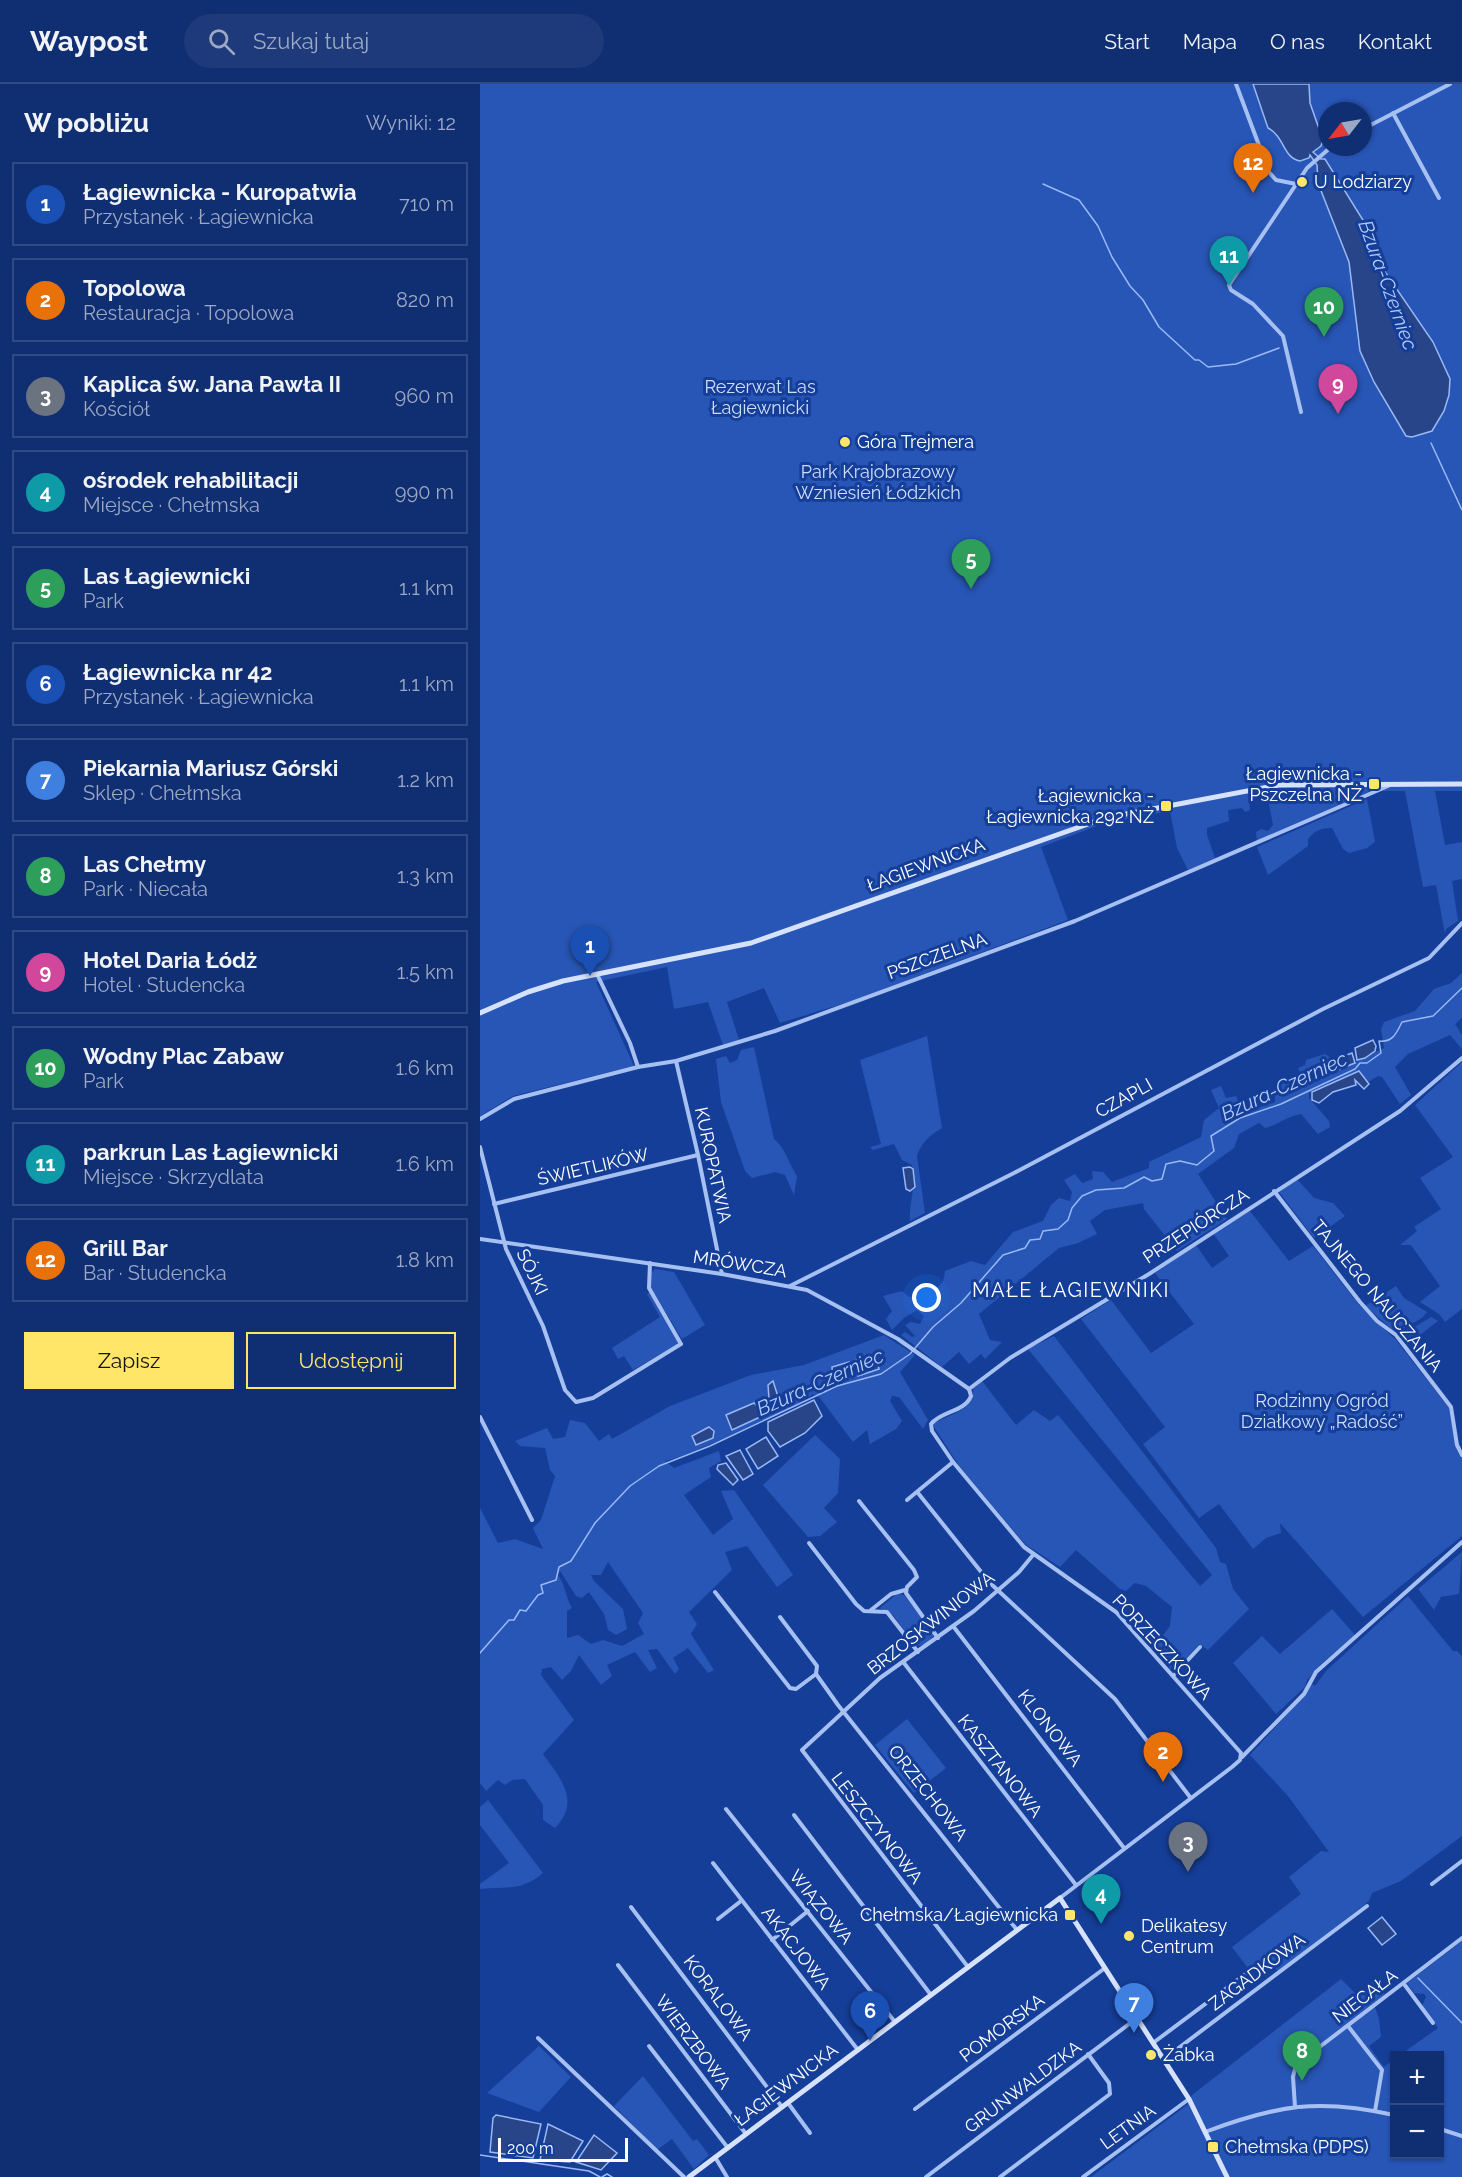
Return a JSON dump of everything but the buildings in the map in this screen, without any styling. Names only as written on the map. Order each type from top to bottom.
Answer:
[{"type":"street","points":[[1236,84],[1269,172],[1276,180],[1296,184]]},
{"type":"street","points":[[1372,124],[1450,84]]},
{"type":"street","points":[[1393,113],[1439,198]]},
{"type":"street","points":[[1301,412],[1283,336],[1253,304],[1229,286],[1296,184],[1320,156]]},
{"type":"street","name":"PSZCZELNA","points":[[480,1119],[514,1099],[638,1067],[676,1061],[807,1020],[1075,921],[1392,784]]},
{"type":"street","name":"ŁAGIEWNICKA","points":[[480,1013],[543,987],[751,944],[1105,818],[1270,786],[1462,784]]},
{"type":"street","name":"CZAPLI","points":[[790,1286],[1014,1173],[1132,1108],[1323,1009],[1429,958],[1462,923]]},
{"type":"street","points":[[597,974],[630,1043],[638,1067]]},
{"type":"street","name":"PRZEPIÓRCZA","points":[[935,1436],[931,1427],[933,1422],[966,1404],[972,1396],[969,1389],[1010,1358],[1149,1274],[1400,1111],[1462,1058]]},
{"type":"street","name":"KUROPATWIA","points":[[676,1061],[722,1274]]},
{"type":"street","name":"SÓJKI","points":[[480,1147],[504,1243],[546,1333],[565,1390],[576,1402],[586,1401],[681,1344],[649,1288],[650,1263]]},
{"type":"street","name":"ŚWIETLIKÓW","points":[[494,1204],[698,1155]]},
{"type":"street","name":"TAJNEGO NAUCZANIA","points":[[1275,1191],[1360,1302],[1377,1321],[1396,1335],[1451,1407],[1457,1445],[1462,1455]]},
{"type":"street","name":"MRÓWCZA","points":[[480,1239],[722,1274],[807,1290],[909,1346],[969,1389]]},
{"type":"street","points":[[806,1279],[807,1290]]},
{"type":"street","points":[[480,1417],[532,1520]]},
{"type":"street","name":"PORZECZKOWA","points":[[935,1436],[953,1462],[1033,1555],[1116,1612],[1241,1755]]},
{"type":"street","points":[[907,1500],[953,1462]]},
{"type":"street","points":[[918,1493],[997,1590],[1107,1690],[1190,1797]]},
{"type":"street","points":[[859,1501],[916,1575],[905,1590],[891,1594],[871,1611]]},
{"type":"street","name":"ŁAGIEWNICKA","points":[[689,2177],[1060,1898],[1190,1797],[1241,1755],[1304,1694],[1317,1672],[1462,1542]]},
{"type":"street","points":[[809,1543],[856,1604],[864,1611],[881,1610],[891,1615],[918,1652]]},
{"type":"street","name":"BRZOSKWINIOWA","points":[[845,1712],[872,1685],[938,1638],[1019,1572],[1033,1555]]},
{"type":"street","points":[[905,1590],[938,1638]]},
{"type":"street","points":[[715,1592],[790,1688],[796,1689],[816,1674]]},
{"type":"street","name":"ORZECHOWA","points":[[780,1617],[817,1666],[816,1674],[1017,1930]]},
{"type":"street","name":"KLONOWA","points":[[953,1626],[1124,1848]]},
{"type":"street","points":[[1173,1676],[1200,1647]]},
{"type":"street","name":"KASZTANOWA","points":[[904,1663],[1076,1885]]},
{"type":"street","name":"LESZCZYNOWA","points":[[845,1712],[803,1748],[803,1754],[968,1967]]},
{"type":"street","name":"WIĄZOWA","points":[[726,1809],[895,2022]]},
{"type":"street","points":[[794,1815],[931,1995]]},
{"type":"street","points":[[1432,1884],[1462,1861]]},
{"type":"street","name":"AKACJOWA","points":[[712,1863],[858,2050]]},
{"type":"street","points":[[1060,1898],[1189,2099],[1227,2177]]},
{"type":"street","points":[[718,1919],[741,1901]]},
{"type":"street","name":"ZAGADKOWA","points":[[1164,2059],[1367,1906]]},
{"type":"street","name":"KORALOWA","points":[[631,1907],[785,2105],[810,2133]]},
{"type":"street","points":[[772,1940],[808,1911]]},
{"type":"street","name":"NIECAŁA","points":[[1295,2107],[1293,2067],[1462,1938]]},
{"type":"street","name":"WIERZBOWA","points":[[618,1965],[746,2134]]},
{"type":"street","name":"POMORSKA","points":[[915,2109],[1105,1968]]},
{"type":"street","points":[[1153,2043],[1248,1972]]},
{"type":"street","points":[[1404,1984],[1433,2023]]},
{"type":"street","name":"GRUNWALDZKA","points":[[926,2177],[1137,2018]]},
{"type":"street","points":[[1348,2026],[1382,2070],[1375,2111]]},
{"type":"street","points":[[538,2038],[684,2177]]},
{"type":"street","points":[[649,2046],[728,2148]]},
{"type":"street","points":[[1000,2177],[1110,2094],[1109,2083],[1088,2054]]},
{"type":"street","name":"LETNIA","points":[[1083,2177],[1189,2099]]},
{"type":"street","points":[[1205,2132],[1261,2113],[1295,2107],[1342,2105],[1390,2114]]},
{"type":"street","points":[[1444,2130],[1462,2136]]},
{"type":"street","points":[[715,2157],[727,2177]]},
{"type":"green space","name":"Park Krajobrazowy Wzniesień Łódzkich","points":[[480,84],[1462,84],[1462,791],[1435,791],[1445,845],[1462,842],[1462,879],[1452,881],[1458,921],[1446,929],[1445,934],[1436,885],[1423,887],[1405,791],[1370,791],[1257,841],[1256,832],[1261,829],[1268,831],[1273,825],[1267,794],[1249,797],[1250,810],[1245,812],[1242,808],[1228,810],[1229,821],[1207,828],[1207,835],[1215,858],[1188,870],[1177,848],[1170,811],[1102,824],[1041,847],[1068,920],[855,1000],[780,1023],[764,988],[727,1002],[739,1040],[723,1045],[708,1002],[674,1009],[667,967],[596,982],[634,1066],[513,1096],[480,1116]]},
{"type":"green space","points":[[1367,799],[1375,842],[1367,848],[1349,853],[1343,849],[1332,828],[1321,829],[1308,839],[1308,846],[1268,875],[1257,847]]},
{"type":"green space","points":[[1462,973],[1462,1018],[1455,1024],[1462,1035],[1462,1049],[1450,1035],[1408,1054],[1395,1067],[1411,1095],[1400,1104],[1382,1077],[1378,1076],[1368,1082],[1359,1071],[1309,1093],[1309,1098],[1329,1121],[1330,1127],[1318,1134],[1301,1114],[1265,1128],[1259,1123],[1239,1134],[1234,1148],[1198,1174],[1227,1219],[1177,1251],[1144,1209],[1143,1203],[1105,1210],[1090,1221],[1097,1234],[1078,1243],[1059,1248],[979,1314],[990,1340],[1002,1342],[985,1359],[981,1354],[969,1364],[959,1352],[942,1367],[901,1335],[905,1332],[912,1337],[915,1336],[905,1325],[911,1322],[920,1324],[924,1316],[917,1310],[904,1318],[892,1330],[886,1319],[892,1311],[883,1296],[902,1291],[909,1297],[930,1294],[943,1282],[945,1271],[971,1261],[985,1265],[1013,1232],[1043,1221],[1051,1205],[1059,1198],[1070,1201],[1072,1192],[1064,1180],[1075,1174],[1082,1183],[1093,1179],[1092,1171],[1103,1172],[1112,1182],[1149,1168],[1149,1162],[1201,1137],[1204,1120],[1219,1108],[1211,1090],[1221,1086],[1226,1098],[1236,1096],[1244,1113],[1275,1102],[1275,1086],[1303,1078],[1298,1068],[1305,1065],[1306,1060],[1325,1054],[1332,1059],[1316,1074],[1319,1080],[1384,1048],[1381,1029],[1384,1022],[1415,1011],[1434,989],[1451,983]]},
{"type":"green space","points":[[927,1036],[942,1128],[926,1140],[917,1156],[925,1213],[910,1221],[914,1179],[912,1165],[902,1160],[894,1144],[873,1150],[870,1147],[881,1144],[860,1060]]},
{"type":"green space","points":[[754,1047],[774,1139],[784,1151],[797,1176],[794,1195],[785,1175],[775,1172],[752,1178],[745,1171],[721,1102],[716,1059],[726,1056],[730,1063],[737,1060],[741,1050]]},
{"type":"green space","points":[[1462,1062],[1462,1309],[1445,1322],[1439,1314],[1420,1302],[1440,1286],[1411,1245],[1400,1245],[1417,1231],[1414,1227],[1441,1209],[1420,1178],[1453,1157],[1415,1105]]},
{"type":"green space","points":[[1297,1179],[1314,1198],[1333,1203],[1345,1216],[1314,1238],[1279,1192]]},
{"type":"green space","name":"Rodzinny Ogród Działkowy „Radość”","points":[[1250,1211],[1289,1261],[1313,1246],[1359,1305],[1396,1340],[1449,1408],[1457,1451],[1462,1458],[1462,1536],[1363,1617],[1280,1523],[1281,1533],[1266,1538],[1253,1549],[1219,1504],[1199,1518],[1143,1444],[1165,1427],[1081,1319],[1111,1300],[1151,1353],[1194,1324],[1155,1273],[1196,1245],[1212,1268],[1229,1256],[1213,1233]]},
{"type":"green space","points":[[655,1269],[674,1272],[705,1325],[682,1339],[650,1287],[650,1274]]},
{"type":"green space","points":[[1396,1286],[1404,1298],[1427,1312],[1422,1318],[1396,1333],[1365,1306]]},
{"type":"green space","points":[[650,1292],[678,1340],[678,1344],[633,1370],[624,1356],[618,1359],[612,1348],[660,1317],[647,1294]]},
{"type":"green space","points":[[1431,1317],[1438,1321],[1407,1345],[1400,1336]]},
{"type":"green space","points":[[884,1335],[915,1355],[900,1372],[928,1420],[923,1429],[899,1397],[892,1396],[890,1401],[902,1421],[896,1429],[870,1444],[867,1430],[853,1442],[820,1398],[813,1394],[788,1409],[741,1431],[693,1452],[665,1461],[674,1468],[719,1451],[721,1461],[709,1468],[711,1477],[684,1495],[713,1535],[733,1519],[721,1491],[734,1490],[793,1575],[777,1587],[747,1546],[725,1552],[732,1570],[689,1612],[697,1624],[691,1634],[714,1670],[708,1673],[688,1648],[673,1658],[679,1669],[675,1674],[657,1649],[648,1650],[657,1668],[650,1672],[635,1652],[607,1665],[612,1676],[601,1685],[579,1655],[571,1671],[562,1680],[551,1667],[542,1669],[541,1675],[574,1720],[543,1754],[566,1790],[567,1809],[555,1828],[543,1820],[543,1805],[525,1779],[512,1780],[505,1785],[498,1780],[486,1791],[480,1783],[480,1508],[498,1543],[515,1539],[543,1549],[533,1528],[541,1520],[555,1476],[550,1470],[545,1448],[520,1446],[515,1441],[547,1428],[553,1439],[565,1437],[570,1420],[585,1423],[599,1441],[609,1434],[612,1439],[670,1406],[751,1375],[804,1365]],"holes":[[[608,1562],[643,1613],[638,1623],[644,1634],[622,1646],[603,1640],[591,1644],[578,1635],[567,1638],[567,1611],[572,1608],[558,1575],[560,1571],[576,1596],[582,1598],[589,1592],[604,1614],[608,1630],[616,1635],[627,1629],[623,1609],[594,1581],[591,1575],[601,1575]]]},
{"type":"green space","points":[[1054,1336],[1216,1548],[1220,1562],[1226,1564],[1233,1589],[1249,1609],[1208,1650],[1199,1644],[1174,1673],[1153,1649],[1170,1626],[1172,1607],[1146,1586],[1135,1583],[1126,1591],[1120,1589],[1076,1550],[1060,1567],[1025,1544],[960,1467],[934,1427],[934,1423],[966,1406],[973,1395],[973,1388],[982,1381],[1016,1425],[1034,1410],[1050,1421],[1058,1415],[1200,1586],[1212,1575],[1028,1349]]},
{"type":"green space","points":[[815,1435],[840,1459],[838,1493],[824,1508],[837,1522],[820,1536],[808,1537],[763,1485]]},
{"type":"green space","points":[[1462,1552],[1459,1594],[1441,1597],[1434,1610],[1418,1589]]},
{"type":"green space","points":[[898,1593],[905,1596],[934,1635],[925,1645],[915,1646],[893,1615],[880,1608]]},
{"type":"green space","points":[[1408,1596],[1453,1651],[1457,1651],[1462,1656],[1462,1836],[1401,1881],[1372,1893],[1369,1901],[1278,1972],[1269,1959],[1251,1972],[1232,1947],[1301,1894],[1289,1877],[1321,1851],[1329,1852],[1288,1796],[1250,1755],[1294,1707],[1311,1683],[1315,1686],[1326,1671]]},
{"type":"green space","points":[[1332,1609],[1355,1635],[1321,1664],[1307,1680],[1305,1687],[1276,1714],[1233,1663],[1262,1636],[1280,1654]]},
{"type":"green space","points":[[907,1719],[946,1768],[914,1793],[875,1745]]},
{"type":"green space","points":[[488,1800],[543,1873],[528,1883],[513,1887],[480,1889],[480,1884],[509,1863],[480,1825],[480,1807]]},
{"type":"green space","points":[[1462,1941],[1462,2177],[1091,2177],[1187,2105],[1192,2095],[1341,1979],[1357,1995],[1374,1980],[1385,1994],[1374,2004],[1381,2037],[1369,2046],[1384,2067],[1390,2062],[1390,2159],[1444,2159],[1444,2051],[1406,2051],[1438,2028],[1422,2006],[1426,1997],[1424,1994],[1414,1993],[1407,1983]]},
{"type":"green space","points":[[539,2046],[571,2077],[539,2112],[487,2093]]},
{"type":"green space","points":[[643,2076],[693,2141],[697,2139],[709,2155],[694,2169],[672,2139],[657,2150],[614,2106]]},
{"type":"water","points":[[1253,84],[1309,84],[1310,103],[1318,126],[1318,148],[1313,152],[1321,159],[1325,159],[1376,241],[1385,272],[1433,342],[1450,379],[1449,395],[1444,411],[1432,431],[1412,437],[1406,436],[1374,382],[1360,351],[1349,262],[1318,183],[1317,165],[1310,155],[1309,158],[1300,161],[1290,156],[1278,137],[1268,128]]},
{"type":"water","points":[[1373,1040],[1376,1046],[1375,1051],[1357,1060],[1355,1048]]},
{"type":"water","points":[[1352,1053],[1355,1063],[1329,1073],[1330,1061]]},
{"type":"water","points":[[1359,1071],[1369,1084],[1364,1089],[1355,1080],[1356,1085],[1333,1092],[1319,1103],[1312,1100],[1312,1092]]},
{"type":"water","points":[[903,1168],[913,1169],[915,1187],[910,1191],[906,1189]]},
{"type":"water","points":[[876,1357],[879,1369],[858,1376],[855,1360]]},
{"type":"water","points":[[849,1362],[852,1377],[833,1382],[832,1367]]},
{"type":"water","points":[[773,1381],[781,1406],[770,1411],[768,1385]]},
{"type":"water","points":[[814,1400],[822,1416],[805,1433],[780,1447],[768,1431],[768,1422]]},
{"type":"water","points":[[754,1403],[760,1417],[732,1430],[726,1415]]},
{"type":"water","points":[[709,1427],[714,1431],[713,1438],[696,1445],[692,1436]]},
{"type":"water","points":[[766,1437],[778,1456],[758,1469],[746,1449]]},
{"type":"water","points":[[740,1450],[753,1474],[743,1480],[726,1456]]},
{"type":"water","points":[[726,1463],[738,1480],[733,1485],[717,1469],[718,1465]]},
{"type":"water","points":[[1382,1917],[1396,1934],[1382,1945],[1368,1928]]},
{"type":"water","points":[[496,2115],[541,2124],[533,2158],[490,2152],[493,2118]]},
{"type":"water","points":[[548,2124],[583,2141],[570,2162],[540,2160]]},
{"type":"water","points":[[594,2135],[617,2153],[601,2170],[576,2162]]},
{"type":"waterway","points":[[1043,184],[1079,200],[1098,226],[1112,257],[1130,286],[1143,300],[1159,327],[1195,360],[1199,360],[1208,367],[1236,364],[1279,348]]},
{"type":"waterway","name":"Bzura-Czerniec","points":[[1431,443],[1462,510]]},
{"type":"waterway","name":"Bzura-Czerniec","points":[[480,1653],[509,1620],[514,1620],[520,1610],[526,1611],[538,1595],[543,1593],[541,1585],[556,1580],[559,1567],[571,1561],[595,1523],[630,1486],[659,1466],[710,1446],[837,1386],[881,1374],[910,1354],[933,1327],[961,1303],[1003,1255],[1025,1248],[1030,1240],[1040,1239],[1043,1231],[1058,1229],[1068,1220],[1072,1208],[1082,1196],[1096,1190],[1124,1188],[1144,1177],[1152,1181],[1162,1179],[1166,1164],[1180,1161],[1197,1165],[1214,1151],[1211,1136],[1240,1118],[1281,1104],[1355,1069],[1360,1063],[1367,1063],[1381,1053],[1379,1041],[1391,1039],[1402,1022],[1433,1016],[1462,988]]},
{"type":"waterway","points":[[1418,1978],[1462,2023]]},
{"type":"waterway","points":[[480,2155],[589,2171],[600,2177]]},
{"type":"waterway","points":[[602,2177],[607,2174],[612,2177]]},
{"type":"place","name":"U Lodziarzy","points":[[1302,182]]},
{"type":"place","name":"Grill Bar","points":[[1253,193]]},
{"type":"place","name":"parkrun Las Łagiewnicki","points":[[1229,286]]},
{"type":"place","name":"Wodny Plac Zabaw","points":[[1324,337]]},
{"type":"place","name":"Hotel Daria Łódż","points":[[1338,414]]},
{"type":"place","name":"Góra Trejmera","points":[[845,442]]},
{"type":"place","name":"Las Łagiewnicki","points":[[971,589]]},
{"type":"place","name":"Łagiewnicka - Pszczelna NŻ","points":[[1374,784]]},
{"type":"place","name":"Łagiewnicka - Łagiewnicka 292 NŻ","points":[[1166,806]]},
{"type":"place","name":"Łagiewnicka - Kuropatwia","points":[[590,976]]},
{"type":"place","name":"Topolowa","points":[[1163,1782]]},
{"type":"place","name":"Kaplica św. Jana Pawła II","points":[[1188,1872]]},
{"type":"place","name":"Chełmska/Łagiewnicka","points":[[1070,1915]]},
{"type":"place","name":"ośrodek rehabilitacji","points":[[1101,1924]]},
{"type":"place","name":"Delikatesy Centrum","points":[[1129,1936]]},
{"type":"place","name":"Piekarnia Mariusz Górski","points":[[1134,2033]]},
{"type":"place","name":"Łagiewnicka nr 42","points":[[870,2041]]},
{"type":"place","name":"Żabka","points":[[1151,2055]]},
{"type":"place","name":"Las Chełmy","points":[[1302,2081]]},
{"type":"place","name":"Chełmska (PDPS)","points":[[1213,2147]]},
{"type":"district","name":"MAŁE ŁAGIEWNIKI","points":[[1071,1290]]},
{"type":"park label","name":"Rezerwat Las Łagiewnicki","points":[[760,397]]}]
